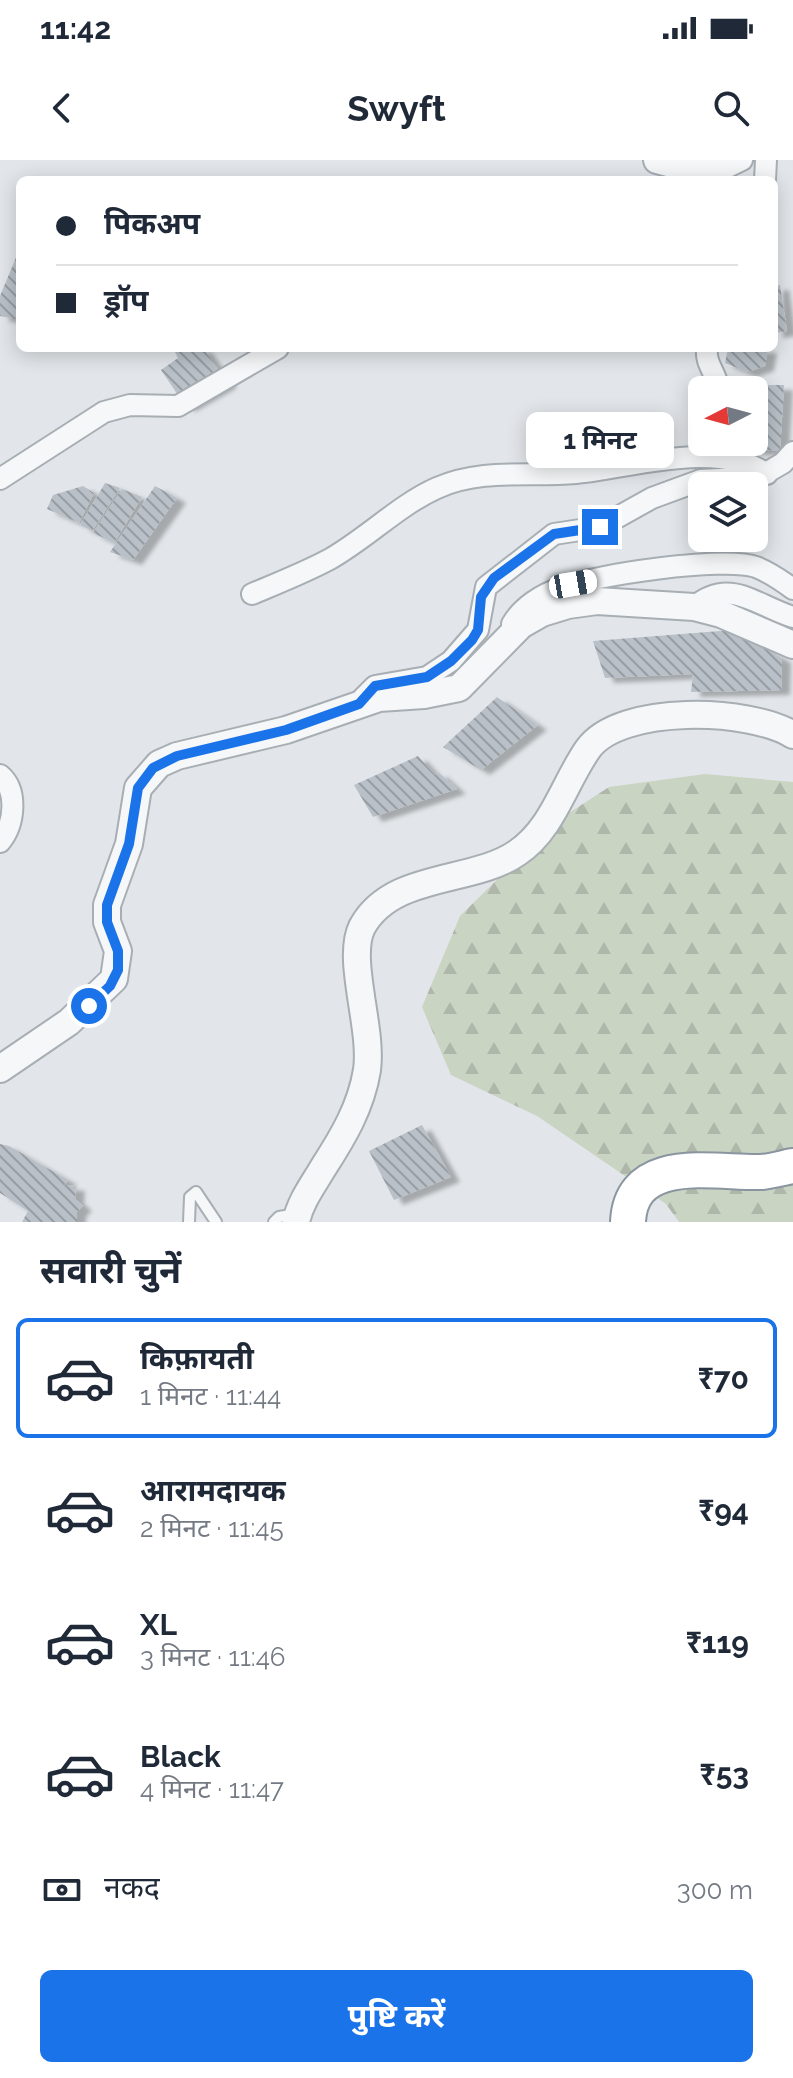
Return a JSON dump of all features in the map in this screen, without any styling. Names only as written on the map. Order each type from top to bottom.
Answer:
[{"type":"highway","points":[[628,1222],[634,1197],[645,1185],[660,1177],[688,1169],[762,1172],[793,1166]]},
{"type":"street","points":[[657,160],[686,168],[729,160]]},
{"type":"street","points":[[709,176],[742,160]]},
{"type":"street","points":[[0,479],[104,412],[130,405],[178,406],[271,352]]},
{"type":"street","points":[[707,352],[706,359],[716,376]]},
{"type":"street","points":[[252,594],[329,559],[419,498],[454,482],[501,473],[572,474],[688,452]]},
{"type":"street","points":[[768,473],[793,452]]},
{"type":"street","points":[[722,456],[763,472]]},
{"type":"street","points":[[359,704],[375,686],[427,677],[451,661],[478,630],[486,587],[554,534],[600,527],[652,498],[688,485]]},
{"type":"street","points":[[505,642],[520,613],[546,595],[573,584],[731,564],[755,567],[793,589]]},
{"type":"street","points":[[694,607],[709,594],[733,593],[793,617]]},
{"type":"street","points":[[0,1069],[69,1022],[114,979],[118,951],[107,922],[107,905],[129,844],[138,788],[153,768],[177,756],[286,730],[359,704],[459,688],[521,625],[568,605],[597,601],[694,607],[793,645]]},
{"type":"street","points":[[289,1219],[347,1130],[362,1097],[369,1042],[357,940],[371,914],[410,889],[515,855],[542,828],[589,747],[601,736],[626,724],[686,716],[734,716],[793,735]]},
{"type":"street","points":[[0,775],[8,784],[12,809],[10,825],[0,842]]},
{"type":"lane","points":[[189,1222],[190,1197],[196,1192],[216,1222]]},
{"type":"green space","points":[[705,774],[793,782],[793,1222],[679,1222],[666,1204],[537,1116],[451,1075],[422,1007],[460,916],[558,820],[609,787]]},
{"type":"building","points":[[16,257],[16,319],[0,316],[0,296]]},
{"type":"building","points":[[778,285],[787,331],[778,332]]},
{"type":"building","points":[[175,352],[206,352],[228,383],[186,407],[161,370],[178,358]]},
{"type":"building","points":[[727,352],[767,352],[765,366],[748,372],[725,363]]},
{"type":"building","points":[[768,385],[784,385],[780,451],[768,450]]},
{"type":"building","points":[[105,483],[120,488],[92,531],[80,525]]},
{"type":"building","points":[[83,486],[94,493],[79,523],[47,509],[53,495]]},
{"type":"building","points":[[155,486],[177,498],[133,560],[110,552]]},
{"type":"building","points":[[122,489],[142,497],[114,543],[93,533]]},
{"type":"building","points":[[733,630],[782,658],[781,690],[691,692],[693,674],[605,678],[593,641]]},
{"type":"building","points":[[497,697],[538,725],[481,770],[443,747]]},
{"type":"building","points":[[418,756],[435,775],[438,772],[457,789],[373,817],[354,785]]},
{"type":"building","points":[[422,1125],[451,1177],[394,1200],[369,1151]]},
{"type":"building","points":[[0,1144],[9,1146],[68,1180],[64,1185],[76,1186],[75,1199],[83,1206],[77,1212],[77,1222],[22,1222],[28,1211],[0,1193]]},
{"type":"route","points":[[89,1006],[110,986],[118,970],[118,951],[107,922],[107,905],[129,844],[138,788],[153,768],[177,756],[286,730],[359,704],[368,690],[375,686],[427,677],[451,661],[472,640],[481,618],[481,597],[494,578],[554,534],[600,527]]}]
